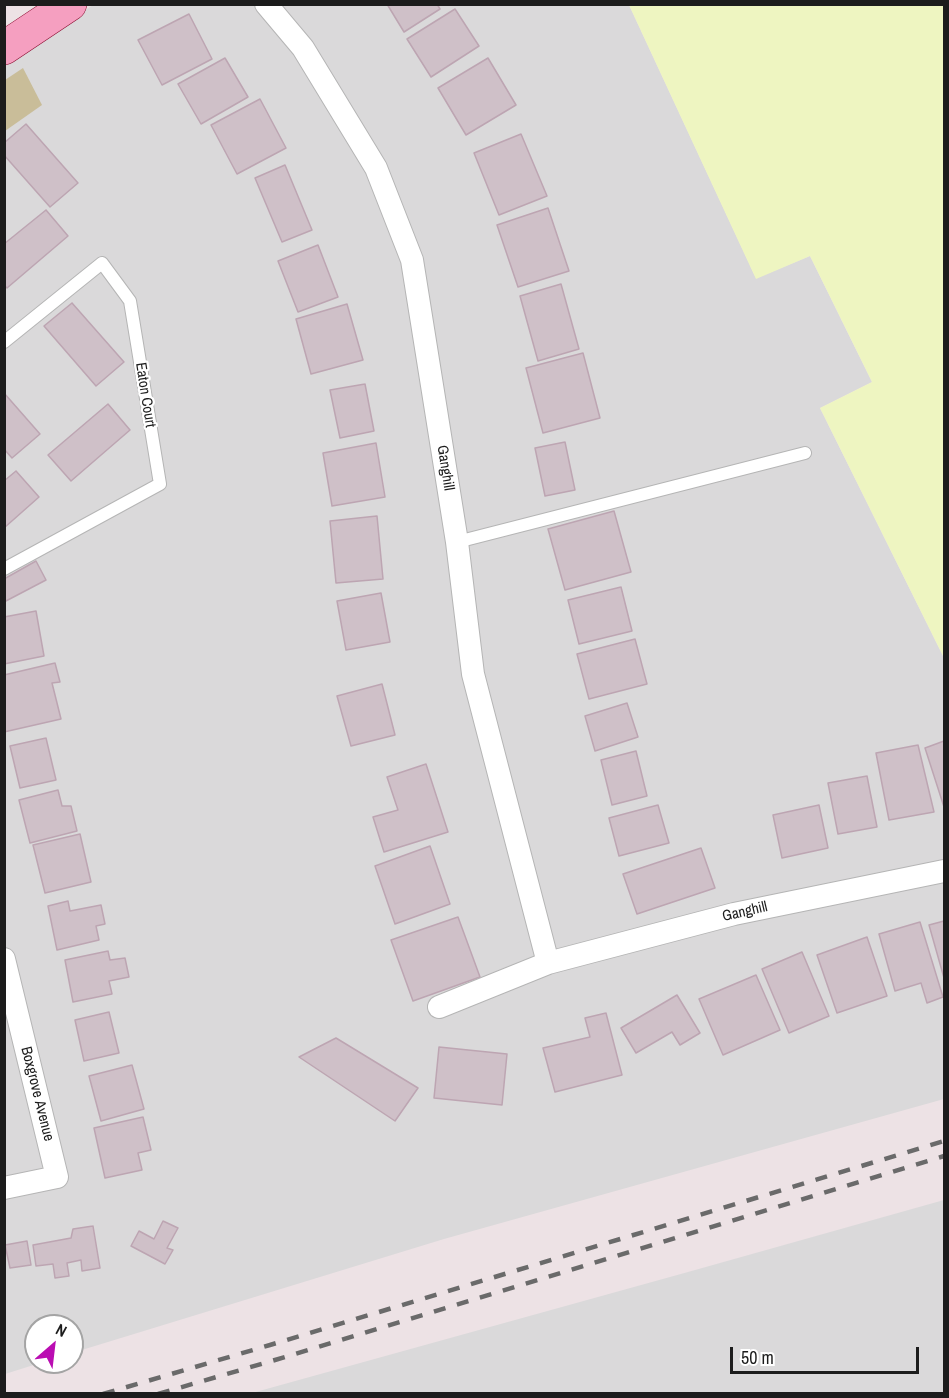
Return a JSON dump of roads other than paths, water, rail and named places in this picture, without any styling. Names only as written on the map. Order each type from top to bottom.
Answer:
[{"type":"main road","points":[[4,48],[70,4]]},
{"type":"street","name":"Ganghill","points":[[266,4],[303,48],[376,168],[412,261],[457,542],[473,674],[548,963]]},
{"type":"street","name":"Ganghill","points":[[439,1007],[548,963],[734,914],[945,871]]},
{"type":"street","name":"Boxgrove Avenue","points":[[4,959],[57,1177],[4,1188]]},
{"type":"lane","name":"Eaton Court","points":[[4,342],[102,263],[130,301],[160,484],[4,568]]},
{"type":"lane","points":[[457,542],[805,453]]},
{"type":"railway","points":[[103,1394],[944,1141]]},
{"type":"railway","points":[[158,1394],[944,1156]]}]
